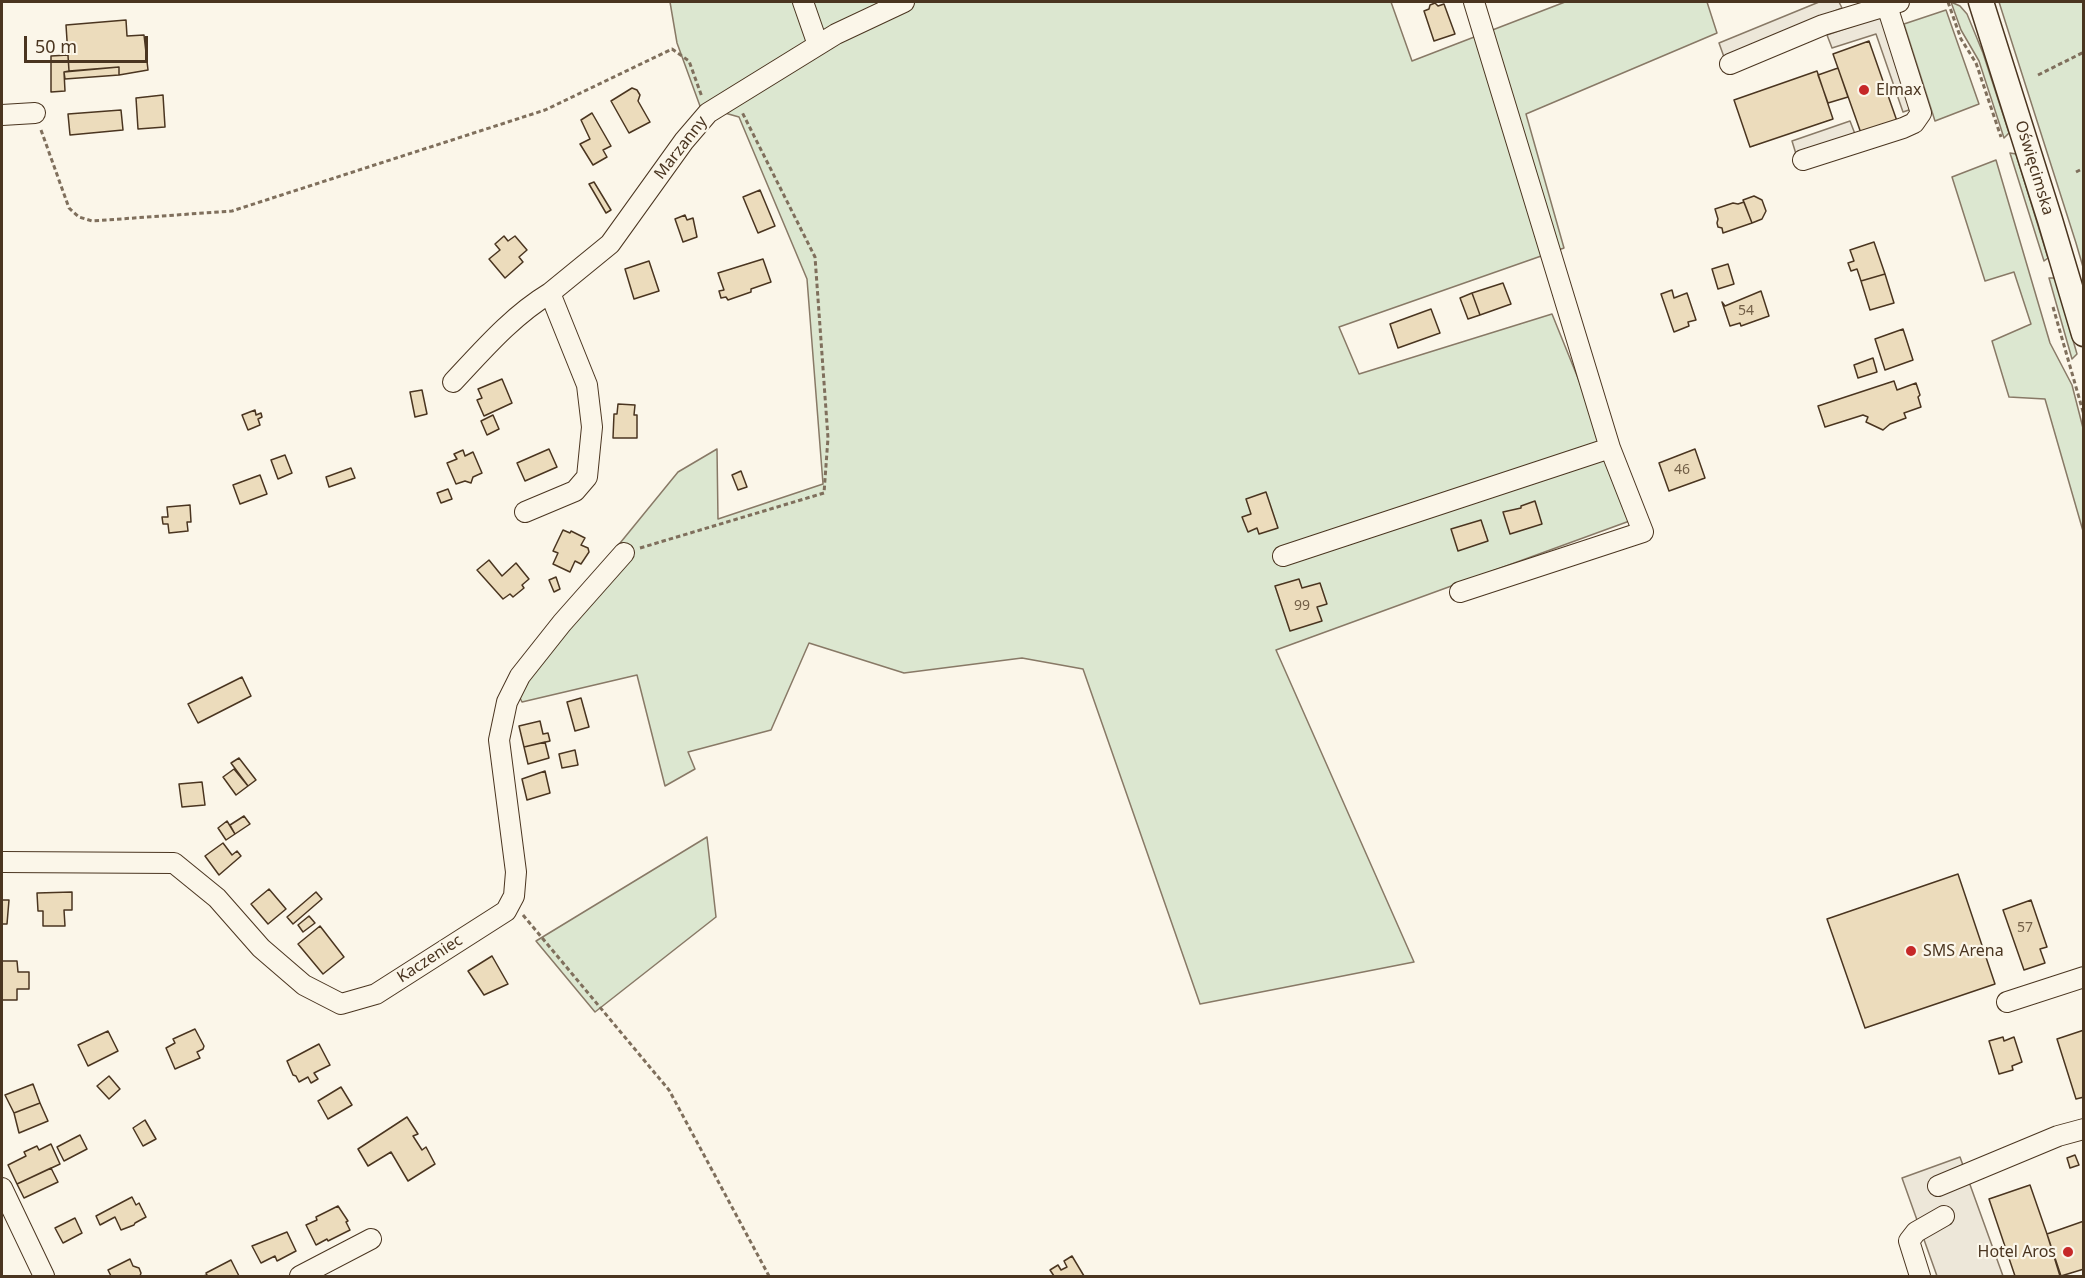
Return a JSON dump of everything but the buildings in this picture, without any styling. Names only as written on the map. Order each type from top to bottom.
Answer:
[{"type":"main road","name":"Oświęcimska","points":[[1981,2],[2084,334]]},
{"type":"street","points":[[803,2],[818,45]]},
{"type":"street","name":"Marzanny","points":[[453,382],[512,320],[528,306],[550,293],[610,244],[684,141],[708,113],[836,34],[904,2]]},
{"type":"street","points":[[1460,592],[1643,532],[1610,448],[1474,2]]},
{"type":"street","points":[[1730,64],[1823,25],[1894,4],[1921,113],[1919,119],[1903,128],[1803,160]]},
{"type":"street","points":[[2,115],[35,113]]},
{"type":"street","points":[[525,512],[575,491],[587,477],[592,428],[587,385],[550,293]]},
{"type":"street","points":[[1283,556],[1610,448]]},
{"type":"street","points":[[511,901],[514,896],[516,872],[499,740],[507,702],[520,676],[562,623],[624,553]]},
{"type":"street","name":"Kaczeniec","points":[[2,862],[174,863],[217,898],[261,948],[304,985],[341,1004],[376,994],[506,911],[511,901]]},
{"type":"street","points":[[2007,1002],[2084,977]]},
{"type":"street","points":[[1938,1186],[2058,1136],[2084,1129]]},
{"type":"street","points":[[2,1188],[44,1276]]},
{"type":"street","points":[[1920,1276],[1909,1241],[1916,1232],[1944,1216]]},
{"type":"street","points":[[300,1276],[371,1239]]},
{"type":"path","points":[[1948,2],[1961,39],[1976,63],[2004,147]]},
{"type":"path","points":[[35,113],[69,208],[79,217],[92,220],[232,211],[545,110],[672,49],[689,61],[708,113]]},
{"type":"path","points":[[2038,75],[2084,52]]},
{"type":"path","points":[[624,553],[824,493],[828,438],[815,257],[735,97]]},
{"type":"path","points":[[2076,172],[2084,168]]},
{"type":"path","points":[[2052,302],[2084,415]]},
{"type":"path","points":[[511,901],[669,1089],[769,1276]]},
{"type":"green space","points":[[670,2],[1391,2],[1412,61],[1565,2],[1707,2],[1717,33],[1526,114],[1564,248],[1339,327],[1359,374],[1552,314],[1635,519],[1276,650],[1414,962],[1200,1004],[1083,669],[1022,658],[904,673],[809,643],[771,730],[688,752],[695,769],[665,786],[637,675],[522,702],[510,678],[678,472],[717,449],[718,519],[823,484],[807,279],[739,117],[700,106],[677,43]]},
{"type":"green space","points":[[1951,2],[1960,6],[1967,14],[1983,53],[2009,133],[2004,138],[1979,61],[1961,30]]},
{"type":"green space","points":[[1999,2],[2083,2],[2083,267],[2076,243]]},
{"type":"green space","points":[[1946,10],[1979,104],[1935,121],[1904,24]]},
{"type":"green space","points":[[2010,153],[2016,154],[2048,258],[2044,261]]},
{"type":"green space","points":[[1996,160],[2050,343],[2072,385],[2083,428],[2083,531],[2045,399],[2009,397],[1992,341],[2031,324],[2014,272],[1985,281],[1952,177]]},
{"type":"green space","points":[[2049,278],[2055,278],[2077,354],[2072,359]]},
{"type":"green space","points":[[707,837],[716,917],[595,1012],[536,941]]},
{"type":"shaded area","points":[[1819,2],[1839,2],[1842,8],[1724,57],[1719,43]]},
{"type":"shaded area","points":[[1882,16],[1915,108],[1903,112],[1876,34],[1832,48],[1827,35]]},
{"type":"shaded area","points":[[1850,121],[1855,134],[1796,154],[1792,141]]},
{"type":"shaded area","points":[[1960,1157],[2003,1276],[1937,1276],[1902,1178]]},
{"type":"place","name":"Elmax","points":[[1864,90]]},
{"type":"place","name":"SMS Arena","points":[[1911,951]]},
{"type":"place","name":"Hotel Aros","points":[[2068,1252]]}]
